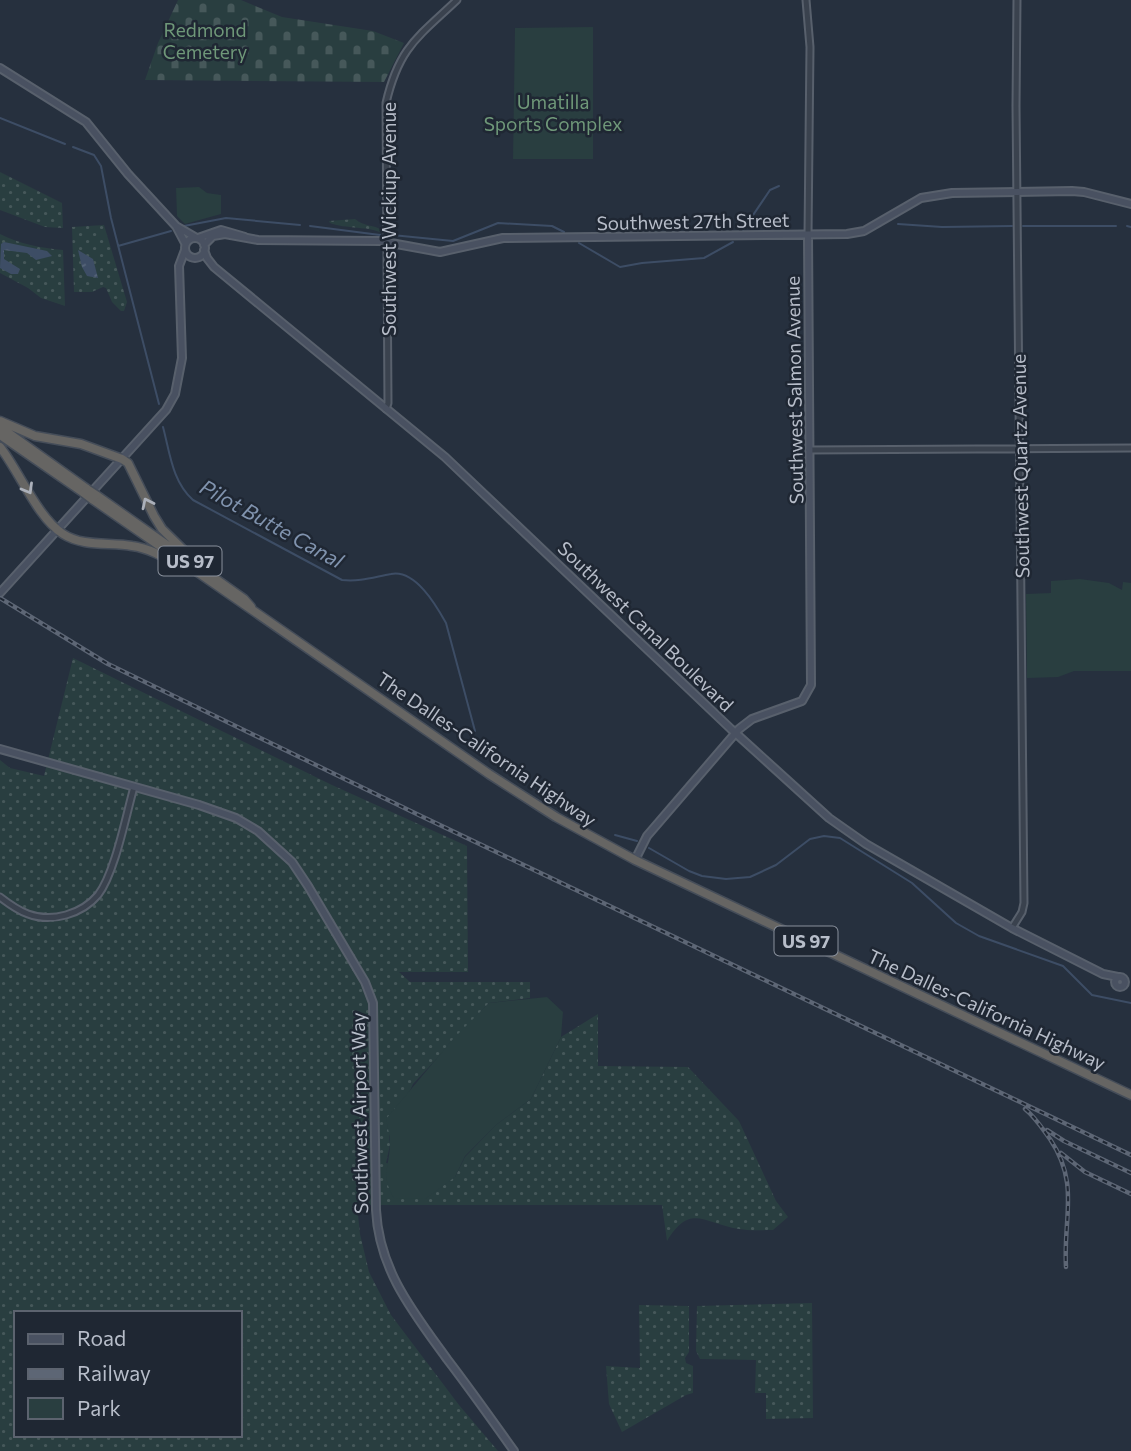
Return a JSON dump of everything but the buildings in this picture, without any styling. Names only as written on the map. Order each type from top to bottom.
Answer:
[{"type":"highway","points":[[0,421],[35,436],[81,444],[122,458],[128,463],[162,529],[207,573]]},
{"type":"highway","name":"The Dalles-California Highway","points":[[0,427],[230,596],[253,609],[523,796],[585,834],[1131,1094]]},
{"type":"highway","name":"The Dalles-California Highway","points":[[0,435],[86,491]]},
{"type":"highway","points":[[0,447],[12,462],[36,504],[63,534],[83,541],[147,549],[230,596]]},
{"type":"highway","name":"The Dalles-California Highway","points":[[94,497],[244,598],[253,609]]},
{"type":"main road","points":[[0,68],[86,122],[176,226],[196,238],[185,247],[179,266],[182,358],[175,394],[166,410],[0,593]]},
{"type":"main road","name":"Southwest 27th Street","points":[[204,248],[213,236],[219,234],[247,238],[387,243],[440,252],[503,238],[864,231],[921,198],[952,193],[1084,192],[1131,204]]},
{"type":"main road","points":[[176,226],[185,247],[194,257],[214,267]]},
{"type":"main road","name":"Southwest 27th Street","points":[[196,238],[221,230],[242,234],[247,238]]},
{"type":"main road","name":"Southwest Salmon Avenue","points":[[736,733],[752,719],[802,701],[809,691],[812,616],[808,234]]},
{"type":"main road","name":"Southwest Canal Boulevard","points":[[196,238],[214,267],[445,457],[814,807],[841,828],[1012,928],[1116,980],[1118,987],[1127,986]]},
{"type":"main road","points":[[180,269],[185,261],[204,248]]},
{"type":"main road","points":[[635,860],[647,836],[736,733]]},
{"type":"main road","name":"Southwest Airport Way","points":[[0,749],[236,818],[258,831],[292,862],[355,962],[373,1003],[375,1202],[384,1256],[407,1303],[514,1451]]},
{"type":"street","name":"Southwest Wickiup Avenue","points":[[386,410],[386,103],[402,58],[417,35],[457,0]]},
{"type":"street","name":"Southwest Salmon Avenue","points":[[806,0],[810,47],[808,234]]},
{"type":"street","name":"Southwest Quartz Avenue","points":[[1012,928],[1024,903],[1017,0]]},
{"type":"street","points":[[809,450],[1131,448]]},
{"type":"street","points":[[0,897],[14,908],[31,915],[62,916],[82,909],[99,894],[111,867],[134,786]]},
{"type":"green space","name":"Redmond Cemetery","points":[[178,0],[241,0],[282,17],[373,31],[404,43],[384,82],[145,80]]},
{"type":"green space","name":"Umatilla Sports Complex","points":[[593,27],[593,159],[513,159],[515,28]]},
{"type":"green space","points":[[0,172],[62,203],[63,228],[45,227],[0,210]]},
{"type":"green space","points":[[199,187],[207,193],[221,195],[221,214],[185,224],[177,216],[176,188]]},
{"type":"green space","points":[[355,219],[380,229],[383,234],[336,225],[329,221]]},
{"type":"green space","points":[[104,225],[127,302],[124,311],[112,302],[106,288],[92,292],[74,292],[72,227]]},
{"type":"green space","points":[[0,234],[31,245],[63,250],[65,306],[41,298],[0,273]]},
{"type":"green space","points":[[1080,579],[1109,583],[1122,590],[1123,582],[1131,583],[1131,671],[1074,671],[1058,677],[1027,678],[1026,594],[1051,593],[1051,581]]},
{"type":"green space","points":[[73,658],[332,785],[467,846],[468,972],[399,972],[410,982],[530,982],[530,998],[489,1003],[413,1084],[389,1136],[386,1163],[455,1177],[465,1157],[496,1125],[531,1099],[561,1037],[598,1014],[598,1066],[688,1067],[739,1121],[776,1201],[788,1217],[773,1230],[743,1230],[699,1218],[691,1219],[683,1222],[667,1241],[662,1205],[357,1205],[360,1234],[369,1272],[391,1315],[459,1405],[498,1451],[0,1451],[0,760],[10,768],[44,776]]},
{"type":"green space","points":[[547,997],[563,1012],[561,1037],[531,1099],[496,1125],[465,1156],[455,1177],[425,1199],[394,1198],[387,1183],[390,1136],[386,1119],[453,1039],[489,1003]]},
{"type":"green space","points":[[812,1303],[813,1418],[766,1419],[766,1393],[755,1393],[756,1360],[700,1359],[696,1351],[697,1306]]},
{"type":"green space","points":[[639,1305],[689,1306],[689,1352],[685,1358],[686,1363],[693,1366],[693,1393],[622,1432],[609,1404],[606,1366],[640,1368]]},
{"type":"water","points":[[4,242],[47,251],[52,256],[36,260],[27,253],[4,250],[4,259],[20,269],[18,274],[11,274],[0,268],[1,244]]},
{"type":"water","points":[[78,250],[93,259],[98,278],[87,276]]},
{"type":"waterway","name":"Pilot Butte Canal","points":[[0,118],[65,144]]},
{"type":"waterway","name":"Pilot Butte Canal","points":[[73,147],[94,155],[101,166],[111,218],[159,404]]},
{"type":"waterway","points":[[743,230],[770,190],[779,186]]},
{"type":"waterway","points":[[184,226],[226,218],[300,225]]},
{"type":"waterway","points":[[392,235],[453,241],[498,223],[552,226],[564,232]]},
{"type":"waterway","points":[[898,224],[942,227],[1012,226]]},
{"type":"waterway","points":[[310,226],[380,235]]},
{"type":"waterway","points":[[1023,226],[1116,226]]},
{"type":"waterway","points":[[1127,226],[1131,227]]},
{"type":"waterway","points":[[118,246],[171,231]]},
{"type":"waterway","points":[[579,243],[620,267],[704,258],[733,242]]},
{"type":"waterway","name":"Pilot Butte Canal","points":[[163,427],[176,475],[193,500],[342,580],[400,574],[424,590],[446,623],[475,731]]},
{"type":"waterway","name":"Pilot Butte Canal","points":[[615,835],[637,841]]},
{"type":"waterway","name":"Pilot Butte Canal","points":[[649,848],[689,871],[702,876],[726,879],[750,877],[776,865],[810,839],[824,836],[840,838],[912,883],[956,923],[979,936],[1063,966],[1092,995],[1131,1003]]},
{"type":"railway","points":[[0,598],[108,664],[1131,1155]]},
{"type":"railway","points":[[1025,1109],[1050,1139],[1065,1171],[1068,1201],[1066,1267]]},
{"type":"railway","points":[[1047,1130],[1131,1173]]},
{"type":"railway","points":[[1061,1153],[1085,1172],[1131,1194]]}]
